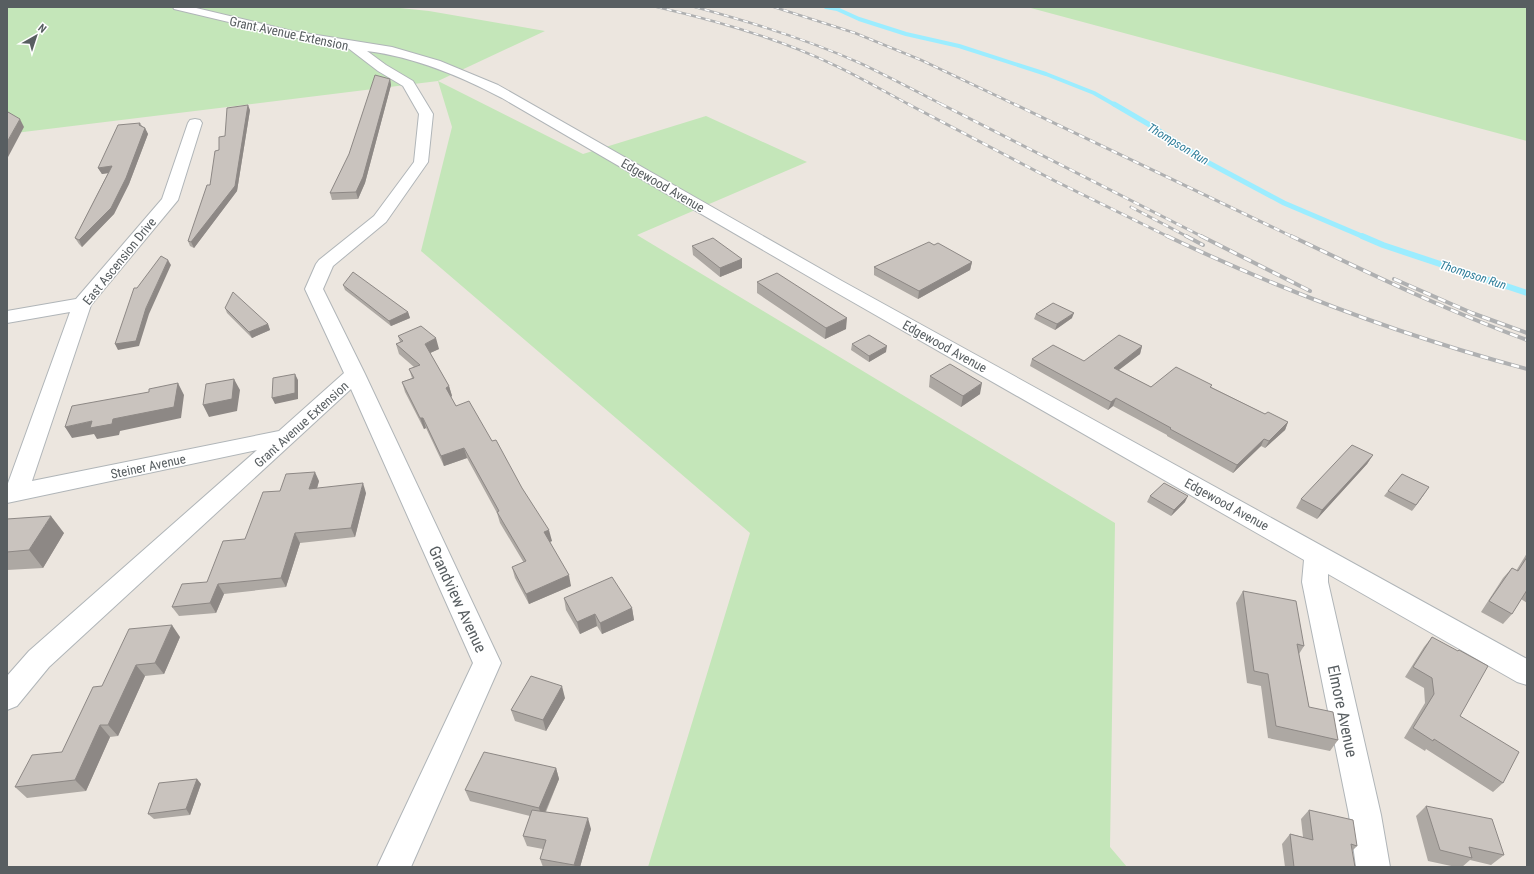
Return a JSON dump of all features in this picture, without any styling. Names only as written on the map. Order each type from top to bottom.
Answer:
[{"type":"street","name":"Grant Avenue Extension","points":[[7,697],[39,659],[289,436],[355,374],[314,289],[325,264],[380,219],[421,162],[426,114],[408,84],[382,68],[352,45],[292,34],[178,7]]},
{"type":"street","name":"Edgewood Avenue","points":[[352,45],[390,51],[408,56],[463,74],[507,95],[802,266],[1527,673]]},
{"type":"street","name":"East Ascension Drive","points":[[12,495],[82,304],[170,200],[195,123]]},
{"type":"street","points":[[7,317],[82,304]]},
{"type":"street","name":"Grandview Avenue","points":[[355,374],[487,663],[394,867]]},
{"type":"street","name":"Steiner Avenue","points":[[12,495],[289,436]]},
{"type":"street","name":"Elmore Avenue","points":[[1317,555],[1315,582],[1365,815],[1372,867]]},
{"type":"green space","points":[[7,7],[390,7],[429,11],[545,31],[438,81],[7,134]]},
{"type":"green space","points":[[1027,7],[1527,7],[1527,141]]},
{"type":"green space","points":[[438,81],[583,154],[706,116],[807,162],[637,235],[1115,523],[1110,847],[1127,867],[648,867],[750,533],[421,251],[452,127]]},
{"type":"building","points":[[375,75],[390,79],[363,177],[356,192],[330,193],[349,154]]},
{"type":"building","points":[[248,105],[235,186],[191,242],[188,241],[207,185],[210,185],[215,151],[219,150],[219,137],[225,136],[227,108]]},
{"type":"building","points":[[8,112],[20,119],[7,142],[7,114]]},
{"type":"building","points":[[140,123],[139,125],[145,128],[126,178],[111,208],[79,240],[75,238],[112,166],[98,168],[118,125]]},
{"type":"building","points":[[713,238],[742,259],[720,268],[692,246]]},
{"type":"building","points":[[929,242],[934,245],[938,243],[972,262],[919,291],[874,267]]},
{"type":"building","points":[[161,256],[168,260],[146,308],[136,341],[115,344],[134,288],[137,288]]},
{"type":"building","points":[[353,272],[408,312],[389,321],[343,285]]},
{"type":"building","points":[[777,273],[847,318],[826,328],[757,282]]},
{"type":"building","points":[[233,292],[268,324],[249,332],[225,308]]},
{"type":"building","points":[[1053,303],[1074,313],[1057,324],[1036,314]]},
{"type":"building","points":[[421,326],[436,338],[425,344],[449,386],[446,388],[456,406],[469,401],[492,441],[496,440],[522,488],[549,530],[544,532],[569,575],[526,594],[512,567],[526,561],[497,512],[499,511],[464,448],[441,456],[423,418],[420,418],[402,382],[414,378],[409,369],[420,365],[396,344],[403,341],[398,336]]},
{"type":"building","points":[[869,335],[887,346],[869,356],[852,344]]},
{"type":"building","points":[[1119,335],[1142,346],[1114,368],[1151,387],[1176,367],[1212,385],[1210,387],[1265,414],[1268,412],[1288,422],[1269,441],[1264,439],[1237,465],[1116,398],[1111,402],[1032,359],[1053,345],[1084,361]]},
{"type":"building","points":[[950,364],[982,383],[963,396],[930,376]]},
{"type":"building","points":[[295,374],[295,393],[272,398],[273,378]]},
{"type":"building","points":[[234,379],[232,399],[203,405],[206,384]]},
{"type":"building","points":[[178,383],[174,407],[113,419],[112,424],[90,428],[92,421],[65,427],[72,406],[149,392],[149,389]]},
{"type":"building","points":[[1352,445],[1373,455],[1322,510],[1301,499]]},
{"type":"building","points":[[315,472],[309,489],[363,483],[351,528],[295,533],[281,578],[218,584],[210,603],[172,607],[182,584],[207,582],[223,541],[245,539],[263,492],[280,491],[286,474]]},
{"type":"building","points":[[1402,474],[1429,487],[1416,505],[1388,491]]},
{"type":"building","points":[[1164,483],[1188,496],[1174,510],[1150,496]]},
{"type":"building","points":[[51,516],[29,550],[7,552],[7,519]]},
{"type":"building","points":[[1527,557],[1527,590],[1512,614],[1489,601],[1512,568],[1518,571]]},
{"type":"building","points":[[612,577],[632,608],[600,623],[595,614],[577,622],[564,598]]},
{"type":"building","points":[[1243,591],[1296,601],[1304,646],[1297,644],[1309,707],[1333,712],[1338,740],[1276,726],[1268,674],[1254,671]]},
{"type":"building","points":[[172,625],[155,663],[136,665],[108,725],[100,725],[75,780],[15,787],[32,755],[62,752],[93,687],[102,686],[129,629]]},
{"type":"building","points":[[1432,637],[1488,666],[1460,716],[1519,752],[1503,783],[1434,739],[1433,741],[1413,728],[1434,694],[1432,678],[1413,667]]},
{"type":"building","points":[[531,676],[562,686],[543,720],[511,710]]},
{"type":"building","points":[[484,752],[556,768],[539,808],[465,790]]},
{"type":"building","points":[[197,779],[186,809],[148,814],[159,783]]},
{"type":"building","points":[[1426,806],[1492,819],[1504,855],[1469,847],[1472,858],[1440,850]]},
{"type":"building","points":[[532,810],[588,818],[574,865],[540,859],[546,840],[523,836]]},
{"type":"building","points":[[1309,810],[1353,820],[1357,846],[1351,844],[1355,867],[1294,867],[1290,834],[1313,840]]},
{"type":"waterway","name":"Thompson Run","points":[[826,7],[837,9],[859,19],[906,34],[959,46],[1046,74],[1094,93],[1115,105]]},
{"type":"waterway","name":"Thompson Run","points":[[1114,104],[1155,128],[1209,163],[1284,203],[1364,237]]},
{"type":"waterway","name":"Thompson Run","points":[[1362,236],[1383,245],[1527,293]]},
{"type":"railway","points":[[657,7],[725,24],[769,38],[813,55],[910,105]]},
{"type":"railway","points":[[695,7],[801,39],[842,55],[943,105]]},
{"type":"railway","points":[[774,7],[855,33],[921,60],[1016,105]]},
{"type":"railway","points":[[908,104],[1055,181],[1169,237]]},
{"type":"railway","points":[[941,104],[1203,237]]},
{"type":"railway","points":[[1014,104],[1293,237]]},
{"type":"railway","points":[[1131,207],[1188,237]]},
{"type":"railway","points":[[1167,236],[1299,294],[1344,311],[1435,342],[1527,369]]},
{"type":"railway","points":[[1186,236],[1203,245]]},
{"type":"railway","points":[[1201,236],[1310,291]]},
{"type":"railway","points":[[1291,236],[1437,304],[1527,340]]},
{"type":"railway","points":[[1394,279],[1472,313],[1527,333]]}]
